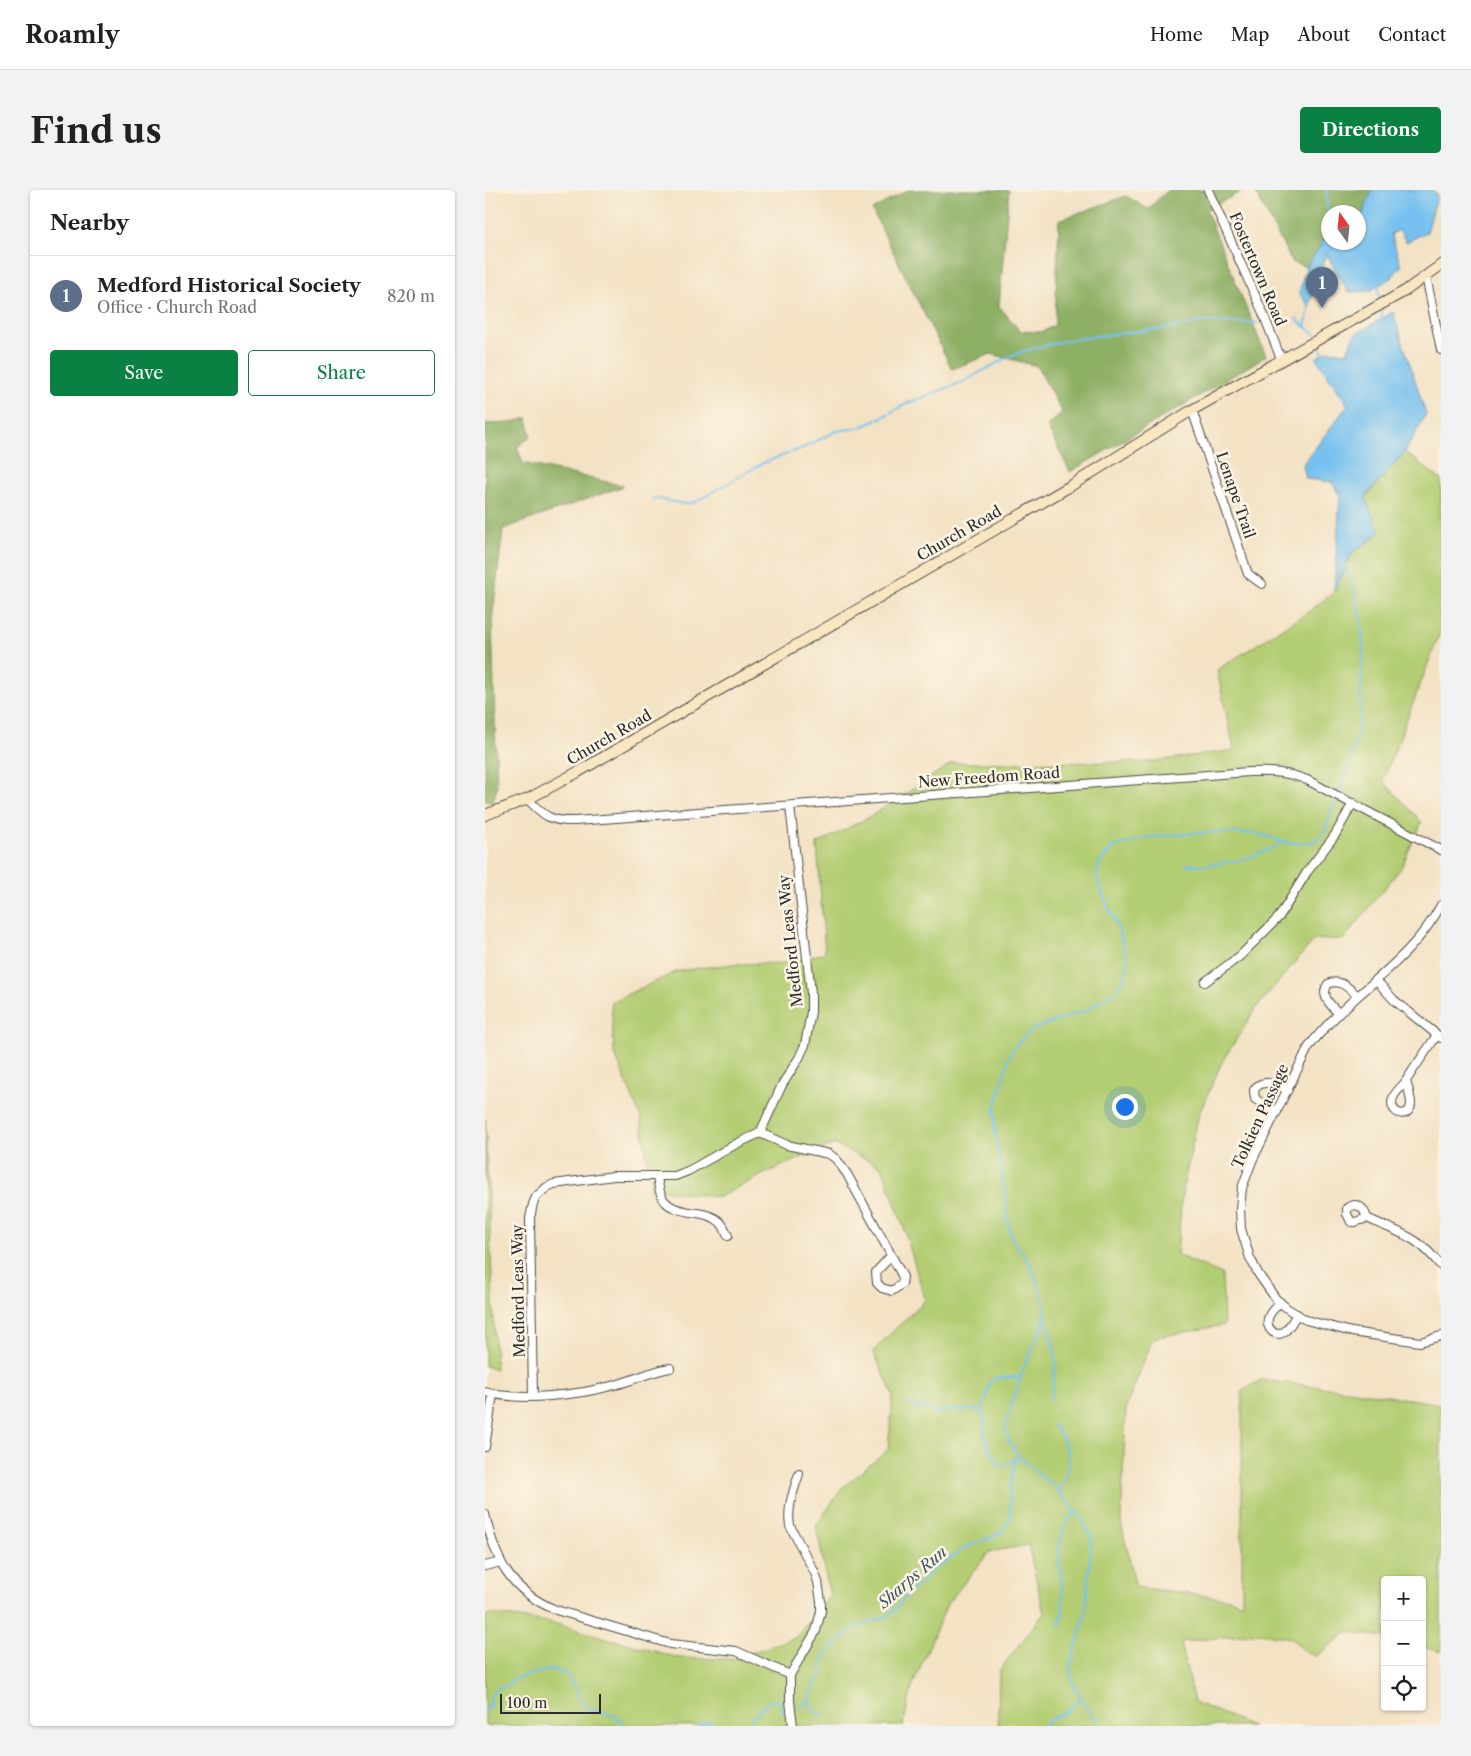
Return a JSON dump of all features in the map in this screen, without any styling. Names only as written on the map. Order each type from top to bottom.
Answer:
[{"type":"main road","name":"Church Road","points":[[485,815],[528,799],[578,772],[1073,485],[1192,410],[1397,295],[1441,265]]},
{"type":"street","name":"Fostertown Road","points":[[1208,190],[1263,313],[1281,359]]},
{"type":"street","points":[[1426,276],[1441,350]]},
{"type":"street","name":"Lenape Trail","points":[[1192,410],[1248,574],[1262,584]]},
{"type":"street","name":"New Freedom Road","points":[[528,799],[536,808],[550,818],[565,821],[1264,772],[1292,774],[1323,788],[1441,850]]},
{"type":"street","points":[[1205,982],[1240,956],[1279,917],[1307,872],[1335,835],[1350,802]]},
{"type":"street","name":"Medford Leas Way","points":[[533,1396],[530,1218],[536,1197],[547,1187],[562,1182],[615,1176],[681,1174],[743,1140],[760,1133],[782,1085],[791,1073],[805,1044],[811,1012],[811,994],[790,806]]},
{"type":"street","name":"Tolkien Passage","points":[[1441,905],[1426,929],[1408,951],[1338,1013],[1308,1048],[1252,1161],[1242,1188],[1240,1219],[1243,1240],[1250,1258],[1264,1283],[1280,1302],[1306,1320],[1322,1325],[1421,1342],[1441,1336]]},
{"type":"street","points":[[1376,980],[1394,1000],[1439,1036],[1406,1081]]},
{"type":"street","points":[[1338,1013],[1325,995],[1328,984],[1342,983],[1357,995]]},
{"type":"street","points":[[1277,1112],[1255,1099],[1254,1090],[1257,1086],[1265,1083],[1288,1090]]},
{"type":"street","points":[[760,1133],[787,1145],[829,1154],[837,1159],[903,1276],[901,1284],[892,1291],[882,1288],[877,1283],[876,1272],[891,1256]]},
{"type":"street","points":[[657,1176],[660,1192],[665,1202],[675,1208],[715,1218],[722,1224],[728,1236]]},
{"type":"street","points":[[1367,1218],[1410,1236],[1423,1246],[1441,1266]]},
{"type":"street","points":[[1280,1302],[1269,1314],[1268,1327],[1274,1334],[1285,1331],[1297,1314]]},
{"type":"street","points":[[485,1447],[489,1393],[533,1396],[565,1394],[600,1389],[670,1368]]},
{"type":"street","points":[[793,1726],[790,1701],[790,1674],[816,1631],[821,1611],[818,1582],[790,1526],[790,1504],[799,1474]]},
{"type":"street","points":[[485,1514],[492,1541],[501,1562],[509,1576],[521,1590],[534,1600],[555,1610],[670,1644],[736,1652],[790,1674]]},
{"type":"street","points":[[485,1566],[501,1562]]},
{"type":"green space","points":[[908,190],[1009,190],[999,306],[1020,331],[1042,332],[1055,325],[1059,220],[1126,196],[1148,209],[1168,190],[1244,190],[1206,210],[1266,356],[1070,472],[1047,426],[1062,412],[1037,366],[991,354],[952,369],[872,210]]},
{"type":"green space","points":[[1254,190],[1372,190],[1366,205],[1321,205],[1321,244],[1306,267],[1292,262]]},
{"type":"green space","points":[[527,418],[531,436],[517,447],[523,463],[624,486],[503,529],[492,621],[497,787],[493,802],[491,803],[485,800],[485,424],[511,423]]},
{"type":"green space","points":[[1405,452],[1441,480],[1441,630],[1383,781],[1422,822],[1401,868],[1344,939],[1314,940],[1256,1008],[1222,1062],[1199,1114],[1182,1193],[1177,1255],[1222,1274],[1224,1325],[1153,1338],[1126,1408],[1121,1523],[1136,1587],[1230,1599],[1242,1604],[1242,1391],[1261,1380],[1355,1391],[1441,1404],[1441,1652],[1426,1648],[1426,1576],[1381,1576],[1381,1636],[1348,1632],[1316,1656],[1306,1653],[1291,1638],[1259,1633],[1181,1642],[1194,1702],[1252,1726],[998,1726],[999,1671],[1044,1613],[1028,1545],[989,1552],[947,1604],[912,1687],[903,1726],[485,1726],[485,1617],[490,1614],[549,1622],[679,1658],[734,1659],[796,1637],[830,1596],[816,1526],[842,1488],[888,1450],[893,1395],[873,1351],[925,1300],[904,1228],[882,1167],[834,1144],[770,1171],[719,1197],[651,1189],[641,1118],[614,1052],[611,1002],[678,971],[733,964],[786,963],[825,953],[817,844],[873,815],[952,763],[1149,762],[1234,750],[1217,670],[1311,610],[1334,592],[1352,553],[1380,533],[1365,498]]},
{"type":"green space","points":[[485,1119],[496,1369],[485,1366]]},
{"type":"water","points":[[1372,190],[1433,190],[1437,196],[1427,232],[1406,242],[1400,230],[1391,234],[1401,266],[1391,278],[1370,291],[1348,292],[1326,253],[1309,306],[1299,293],[1306,267],[1321,245],[1321,250],[1366,250],[1366,205]]},
{"type":"water","points":[[1393,312],[1426,414],[1405,452],[1365,497],[1380,533],[1352,553],[1334,592],[1340,496],[1332,482],[1306,479],[1303,464],[1348,405],[1316,358],[1328,351],[1347,353],[1354,335]]},
{"type":"waterway","points":[[1326,190],[1327,205]]},
{"type":"waterway","points":[[1377,285],[1380,300]]},
{"type":"waterway","points":[[1305,327],[1309,309],[1308,305]]},
{"type":"waterway","points":[[1382,309],[1382,319]]},
{"type":"waterway","points":[[1296,318],[1317,337]]},
{"type":"waterway","points":[[653,498],[685,504],[695,502],[763,463],[803,448],[836,431],[858,428],[873,422],[908,403],[963,382],[1008,357],[1030,349],[1063,341],[1171,328],[1201,322],[1257,323]]},
{"type":"waterway","points":[[1319,344],[1324,356]]},
{"type":"waterway","points":[[1338,794],[1356,743],[1363,652],[1362,629],[1357,600],[1345,565]]},
{"type":"waterway","points":[[1099,1726],[1085,1706],[1073,1683],[1070,1668],[1085,1616],[1092,1538],[1081,1518],[1055,1487],[1020,1458],[1009,1441],[1005,1427],[1024,1366],[1042,1328],[1045,1311],[1044,1301],[1033,1271],[1027,1259],[1014,1242],[1009,1230],[995,1133],[995,1109],[1009,1056],[1020,1041],[1033,1029],[1087,1010],[1115,991],[1125,977],[1128,964],[1126,954],[1118,928],[1099,886],[1097,875],[1099,863],[1113,847],[1145,838],[1216,832],[1259,834],[1285,842],[1301,844],[1312,842],[1318,839],[1325,831],[1336,798]]},
{"type":"waterway","points":[[1186,865],[1237,861],[1284,842]]},
{"type":"waterway","points":[[1045,1317],[1056,1360],[1051,1400]]},
{"type":"waterway","points":[[981,1410],[986,1400],[990,1381],[996,1378],[1020,1377]]},
{"type":"waterway","points":[[906,1403],[921,1409],[929,1408],[935,1413],[949,1410],[980,1410]]},
{"type":"waterway","points":[[980,1410],[984,1414],[986,1441],[999,1465],[1004,1466],[1016,1457]]},
{"type":"waterway","points":[[1053,1425],[1067,1449],[1068,1457],[1066,1474],[1059,1492]]},
{"type":"waterway","name":"Sharps Run","points":[[799,1708],[810,1698],[814,1686],[822,1675],[823,1659],[826,1654],[849,1632],[890,1615],[913,1589],[923,1582],[929,1573],[968,1546],[1002,1532],[1010,1519],[1010,1489],[1016,1457]]},
{"type":"waterway","points":[[1060,1627],[1063,1607],[1059,1557],[1060,1544],[1068,1521],[1076,1511]]},
{"type":"waterway","name":"Sharps Run","points":[[485,1710],[490,1706],[490,1698],[497,1688],[508,1685],[512,1680],[520,1677],[553,1669],[561,1671],[569,1677],[585,1707],[614,1716],[626,1726]]},
{"type":"waterway","points":[[1043,1726],[1053,1718],[1070,1710],[1081,1697]]},
{"type":"waterway","points":[[810,1698],[814,1710],[824,1715]]},
{"type":"waterway","name":"Sharps Run","points":[[749,1726],[754,1717],[769,1702],[779,1699],[780,1709],[785,1711]]},
{"type":"waterway","name":"Sharps Run","points":[[698,1726],[709,1722],[719,1726]]},
{"type":"place","name":"Medford Historical Society","points":[[1322,308]]}]
